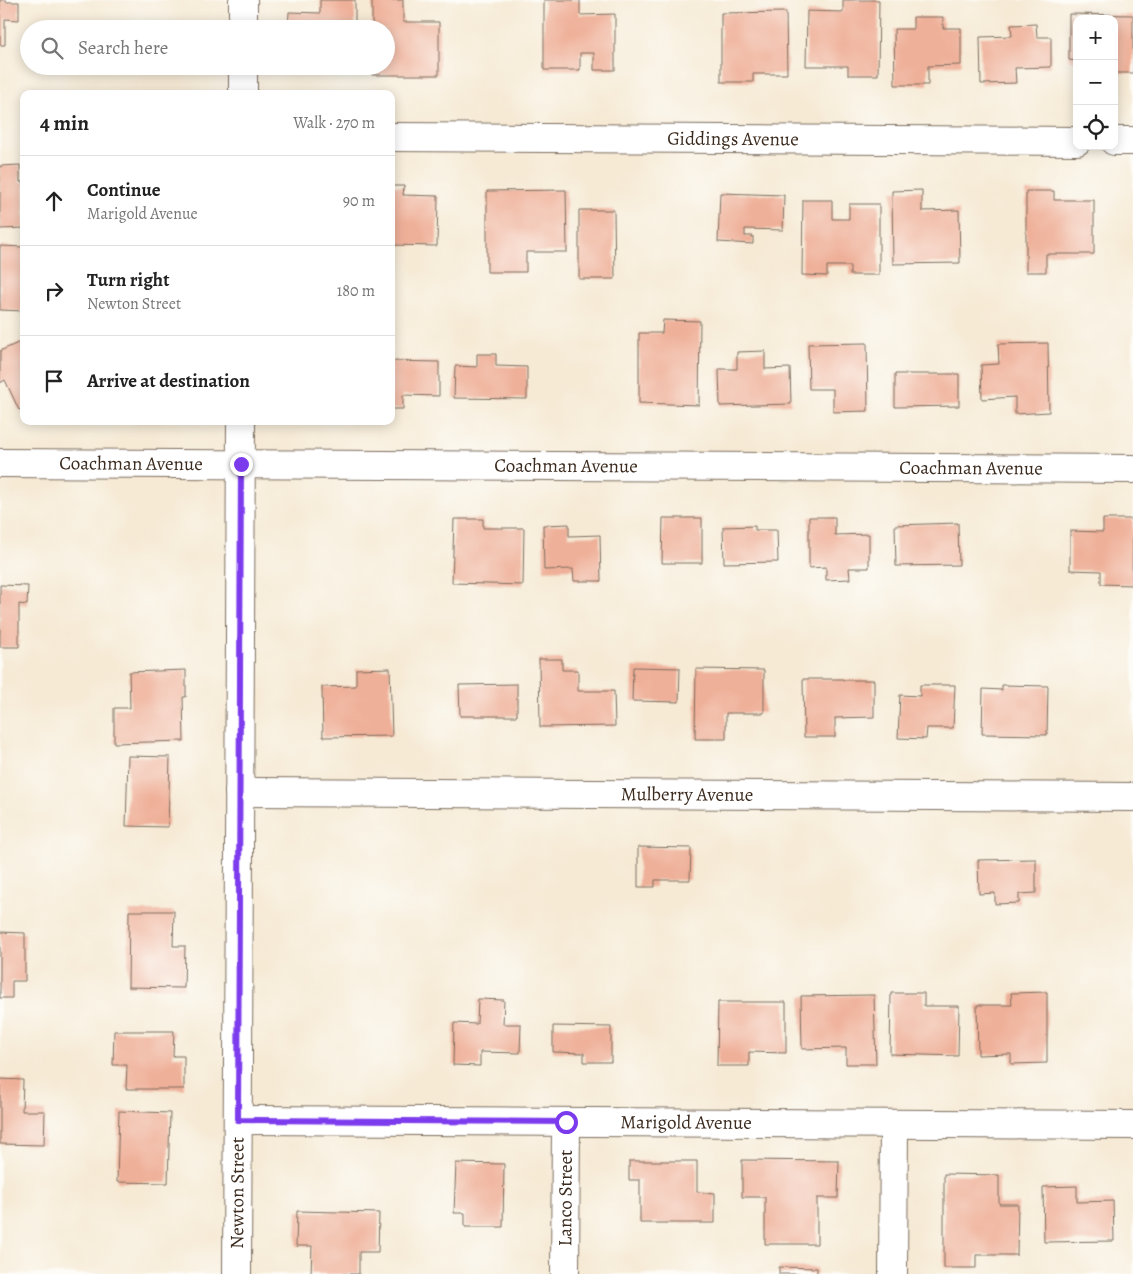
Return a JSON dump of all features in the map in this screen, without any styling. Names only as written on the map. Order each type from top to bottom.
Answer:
[{"type":"street","points":[[243,0],[243,20]]},
{"type":"street","points":[[243,75],[243,90]]},
{"type":"street","name":"Giddings Avenue","points":[[395,137],[1073,140]]},
{"type":"street","points":[[1118,141],[1133,141]]},
{"type":"street","name":"Newton Street","points":[[237,1274],[241,425]]},
{"type":"street","name":"Coachman Avenue","points":[[0,463],[1133,469]]},
{"type":"street","name":"Mulberry Avenue","points":[[240,792],[1133,797]]},
{"type":"street","name":"Marigold Avenue","points":[[238,1120],[1133,1125]]},
{"type":"street","name":"Lanco Street","points":[[565,1274],[566,1122]]},
{"type":"street","points":[[893,1274],[894,1124]]},
{"type":"building","points":[[0,0],[19,2],[19,20],[5,19],[5,45],[0,45]]},
{"type":"building","points":[[320,0],[355,0],[355,20],[289,20],[289,12],[320,13]]},
{"type":"building","points":[[372,0],[403,0],[403,22],[439,22],[439,75],[395,75],[395,20],[372,20]]},
{"type":"building","points":[[544,0],[580,0],[580,15],[615,14],[615,70],[594,70],[594,53],[580,53],[580,70],[544,70]]},
{"type":"building","points":[[843,0],[879,0],[878,75],[848,75],[848,66],[806,66],[807,11],[843,12]]},
{"type":"building","points":[[786,12],[787,74],[753,74],[753,82],[721,82],[721,13]]},
{"type":"building","points":[[1069,14],[1133,15],[1133,73],[1118,73],[1118,15],[1073,15],[1073,60],[1069,60]]},
{"type":"building","points":[[913,17],[943,17],[943,28],[961,28],[961,65],[928,66],[928,85],[895,85],[894,29],[913,29]]},
{"type":"building","points":[[1036,24],[1037,37],[1051,37],[1051,67],[1015,68],[1016,83],[981,84],[980,37],[1012,36],[1011,25]]},
{"type":"building","points":[[20,165],[20,228],[0,229],[0,166]]},
{"type":"building","points":[[395,186],[404,186],[403,195],[438,196],[437,246],[395,245]]},
{"type":"building","points":[[566,190],[567,252],[526,252],[526,272],[487,272],[487,191]]},
{"type":"building","points":[[922,190],[922,211],[959,210],[960,263],[893,264],[892,191]]},
{"type":"building","points":[[1026,191],[1054,191],[1054,200],[1094,200],[1094,254],[1046,254],[1046,272],[1026,272]]},
{"type":"building","points":[[720,193],[784,195],[783,230],[745,229],[745,236],[753,236],[753,244],[718,242]]},
{"type":"building","points":[[803,200],[832,200],[832,219],[849,219],[849,204],[879,204],[879,275],[850,275],[850,266],[827,266],[827,276],[802,275]]},
{"type":"building","points":[[579,210],[614,210],[615,279],[579,279]]},
{"type":"building","points":[[0,246],[20,247],[20,311],[0,310]]},
{"type":"building","points":[[663,320],[700,321],[699,405],[639,403],[639,333],[662,333]]},
{"type":"building","points":[[20,342],[19,410],[5,380],[0,383],[0,351]]},
{"type":"building","points":[[867,343],[868,411],[833,412],[833,389],[809,389],[808,344]]},
{"type":"building","points":[[1048,343],[1049,412],[1015,414],[1015,397],[982,399],[981,365],[999,364],[998,344]]},
{"type":"building","points":[[765,351],[765,369],[790,368],[791,404],[720,406],[719,369],[737,369],[737,352]]},
{"type":"building","points":[[477,354],[496,354],[496,366],[527,367],[527,399],[454,398],[455,366],[477,367]]},
{"type":"building","points":[[395,361],[439,362],[439,396],[403,395],[403,409],[395,409]]},
{"type":"building","points":[[895,374],[959,374],[959,406],[895,407]]},
{"type":"building","points":[[809,517],[835,517],[835,535],[869,534],[869,568],[849,568],[850,579],[826,580],[826,567],[809,568]]},
{"type":"building","points":[[663,518],[702,518],[702,563],[662,563]]},
{"type":"building","points":[[454,519],[483,519],[483,528],[524,528],[523,585],[452,583]]},
{"type":"building","points":[[1103,519],[1133,519],[1132,585],[1101,584],[1101,571],[1070,570],[1070,531],[1103,532]]},
{"type":"building","points":[[958,523],[959,565],[896,566],[895,525]]},
{"type":"building","points":[[569,524],[569,536],[600,535],[601,581],[574,581],[573,569],[544,570],[543,525]]},
{"type":"building","points":[[755,526],[755,530],[777,530],[778,562],[724,563],[723,527]]},
{"type":"building","points":[[0,585],[28,586],[27,605],[19,604],[19,647],[0,647]]},
{"type":"building","points":[[539,659],[562,659],[562,670],[578,670],[578,691],[614,691],[615,726],[540,727]]},
{"type":"building","points":[[633,667],[680,668],[679,702],[632,701]]},
{"type":"building","points":[[390,668],[392,736],[323,737],[322,687],[356,686],[356,669]]},
{"type":"building","points":[[696,669],[764,670],[764,713],[726,713],[726,739],[695,739]]},
{"type":"building","points":[[186,670],[186,697],[183,697],[184,741],[114,743],[114,708],[130,708],[129,672]]},
{"type":"building","points":[[803,679],[874,680],[874,717],[835,718],[835,737],[804,737]]},
{"type":"building","points":[[517,684],[517,716],[460,716],[459,685]]},
{"type":"building","points":[[920,685],[955,685],[953,728],[927,728],[926,739],[898,738],[900,695],[920,696]]},
{"type":"building","points":[[1002,685],[1048,686],[1047,735],[982,734],[983,689],[1002,690]]},
{"type":"building","points":[[128,756],[170,757],[168,827],[126,826]]},
{"type":"building","points":[[638,847],[691,848],[690,880],[655,880],[655,887],[638,887]]},
{"type":"building","points":[[1036,859],[1036,893],[1019,894],[1019,903],[995,904],[995,893],[979,894],[978,860]]},
{"type":"building","points":[[129,911],[174,911],[173,946],[185,946],[184,988],[128,987]]},
{"type":"building","points":[[0,932],[25,933],[25,981],[12,981],[12,998],[0,998]]},
{"type":"building","points":[[1047,992],[1047,1063],[1011,1064],[1011,1054],[978,1055],[977,1005],[1012,1005],[1011,993]]},
{"type":"building","points":[[891,993],[924,993],[924,1006],[959,1006],[958,1056],[890,1054]]},
{"type":"building","points":[[874,995],[876,1064],[846,1064],[846,1048],[802,1049],[801,996]]},
{"type":"building","points":[[478,999],[504,1000],[503,1024],[521,1024],[520,1053],[480,1052],[480,1066],[453,1065],[454,1023],[477,1024]]},
{"type":"building","points":[[718,1002],[786,1002],[786,1053],[749,1052],[749,1066],[717,1066]]},
{"type":"building","points":[[553,1026],[611,1027],[611,1062],[584,1062],[584,1053],[553,1052]]},
{"type":"building","points":[[114,1031],[174,1031],[173,1056],[184,1056],[184,1089],[126,1089],[127,1065],[113,1065]]},
{"type":"building","points":[[0,1079],[23,1080],[22,1111],[45,1111],[44,1145],[0,1144]]},
{"type":"building","points":[[119,1111],[170,1113],[168,1183],[117,1182]]},
{"type":"building","points":[[742,1160],[839,1161],[838,1198],[817,1198],[817,1244],[765,1244],[765,1197],[742,1197]]},
{"type":"building","points":[[629,1161],[697,1161],[697,1192],[715,1193],[715,1223],[640,1223],[640,1180],[629,1180]]},
{"type":"building","points":[[456,1163],[504,1164],[503,1227],[465,1227],[465,1213],[454,1213]]},
{"type":"building","points":[[944,1174],[999,1175],[999,1204],[1018,1204],[1017,1255],[976,1255],[976,1268],[944,1268]]},
{"type":"building","points":[[1077,1186],[1077,1202],[1113,1201],[1114,1241],[1044,1242],[1043,1187]]},
{"type":"building","points":[[297,1211],[379,1213],[378,1252],[359,1252],[359,1274],[311,1274],[312,1246],[296,1246]]},
{"type":"building","points":[[779,1267],[817,1268],[817,1274],[779,1274]]},
{"type":"route","points":[[241,464],[238,1120],[566,1122]]}]
